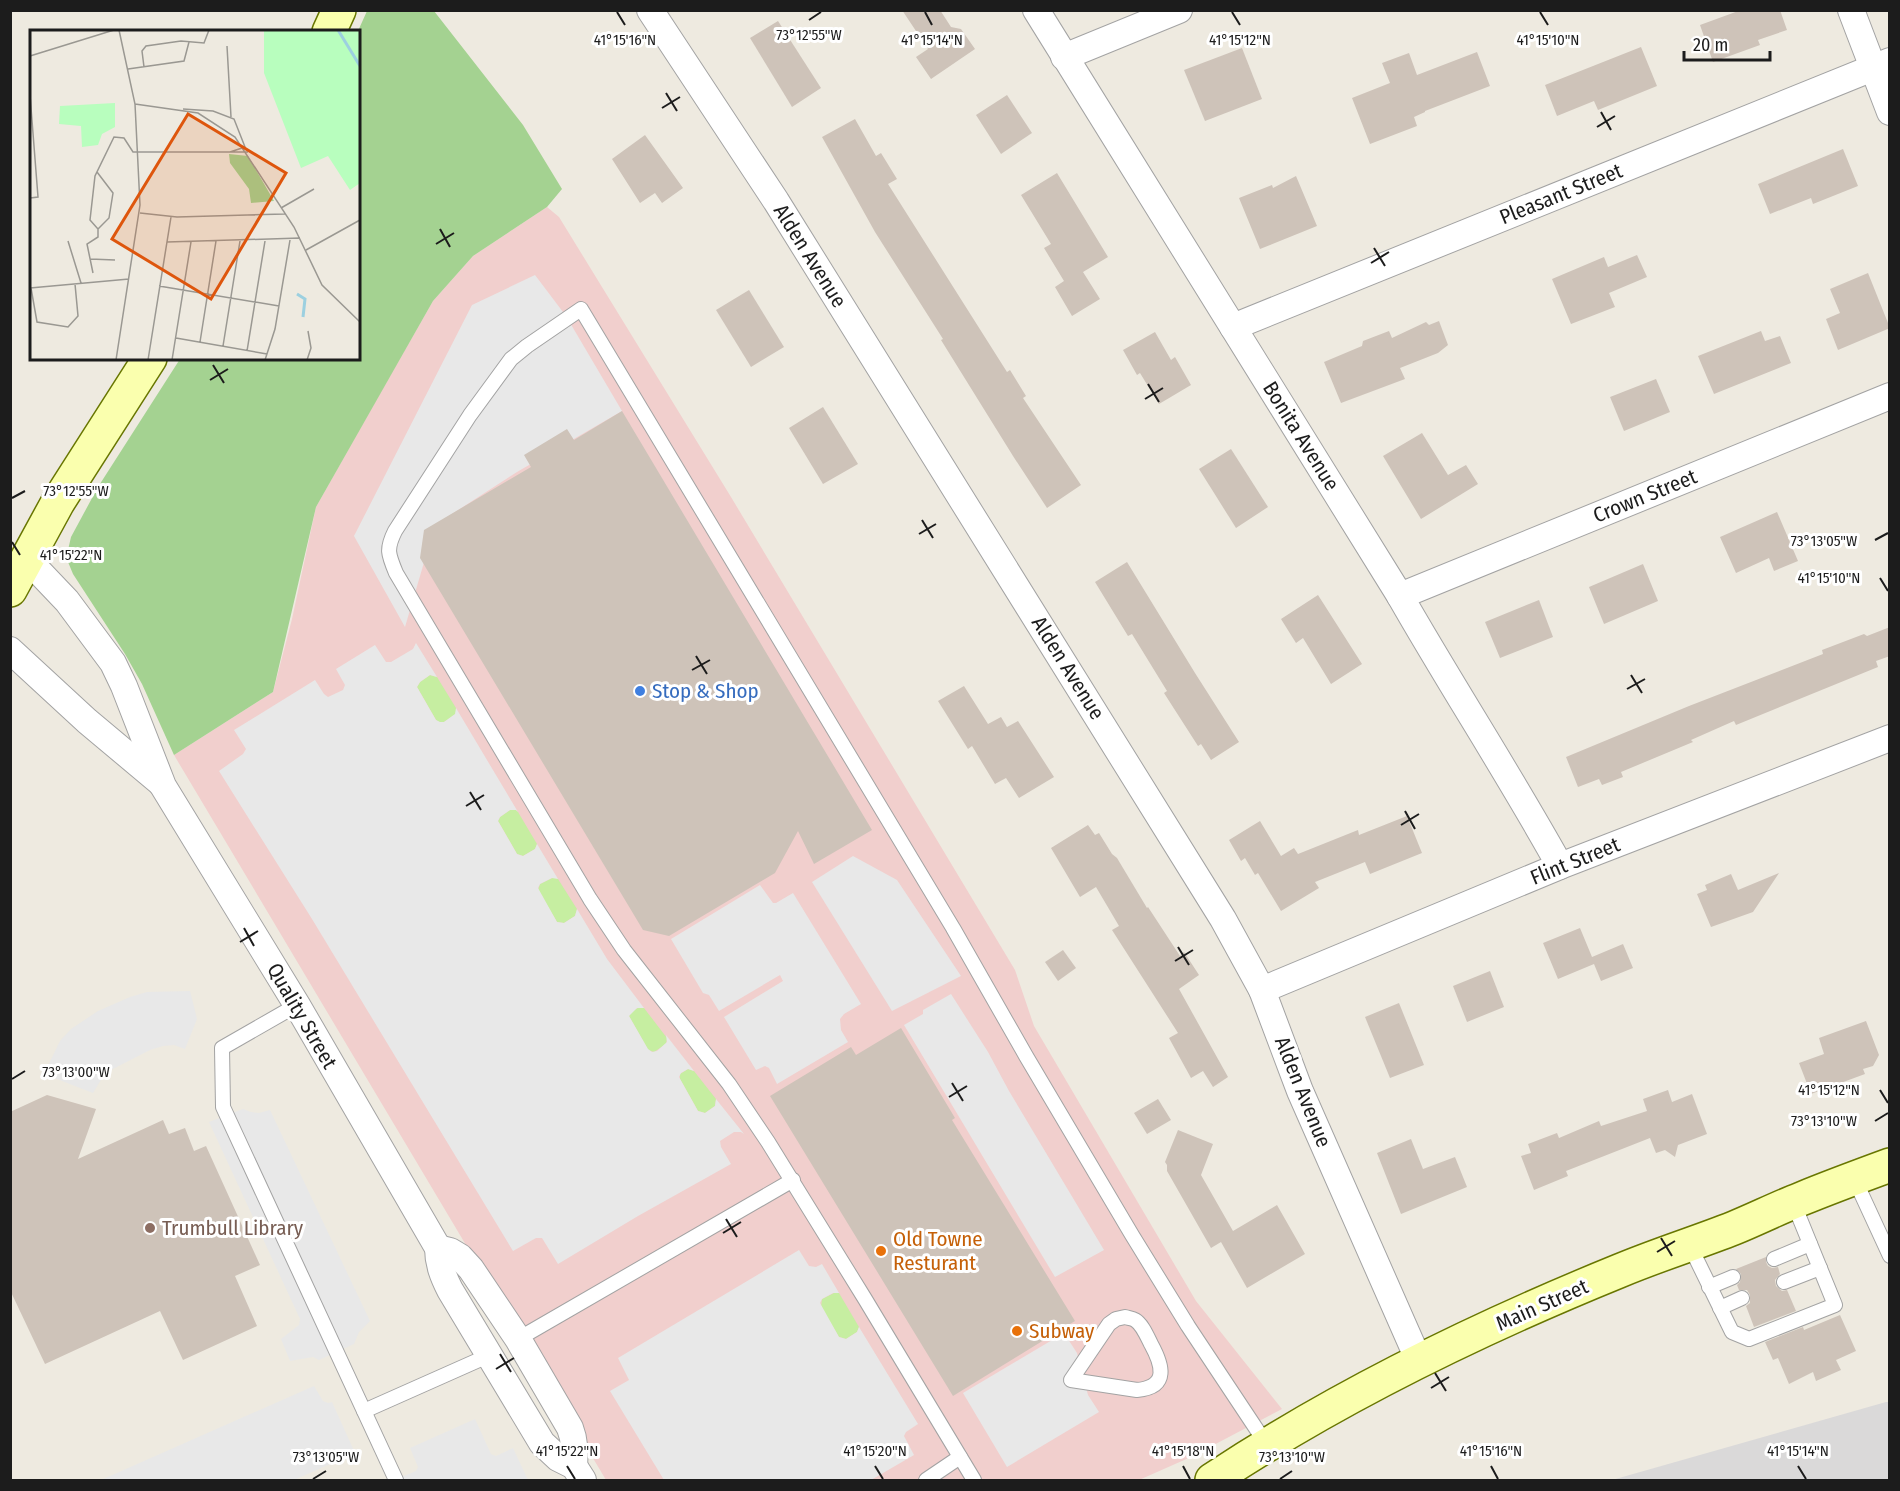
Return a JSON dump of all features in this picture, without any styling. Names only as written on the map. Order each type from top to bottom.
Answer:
[{"type":"main road","points":[[330,30],[339,10]]},
{"type":"main road","points":[[10,590],[58,502],[149,360]]},
{"type":"main road","name":"Main Street","points":[[1212,1480],[1331,1407],[1419,1361],[1619,1270],[1733,1228],[1890,1165]]},
{"type":"street","name":"Alden Avenue","points":[[650,10],[776,201],[1223,919],[1263,990],[1300,1091],[1419,1361]]},
{"type":"street","name":"Bonita Avenue","points":[[1036,10],[1400,596],[1528,808],[1560,866]]},
{"type":"street","points":[[1064,57],[1179,10]]},
{"type":"street","points":[[1851,10],[1880,65],[1890,112]]},
{"type":"street","name":"Pleasant Street","points":[[1233,327],[1880,65]]},
{"type":"street","name":"Crown Street","points":[[1400,596],[1890,396]]},
{"type":"street","name":"Quality Street","points":[[27,559],[67,601],[112,663],[124,686],[163,786],[297,1005],[438,1248],[438,1261],[446,1283],[542,1443],[578,1473]]},
{"type":"street","name":"Quality Street","points":[[10,650],[87,721],[163,786]]},
{"type":"street","name":"Flint Street","points":[[1263,990],[1560,866],[1890,738]]},
{"type":"street","name":"Quality Street","points":[[438,1248],[460,1257],[471,1269],[518,1339],[570,1428],[574,1439],[578,1473]]},
{"type":"street","points":[[490,1355],[518,1339]]},
{"type":"lane","points":[[974,1480],[793,1180],[729,1084],[636,966],[590,899],[396,573],[389,557],[388,545],[395,531],[470,415],[511,359],[581,309],[953,928],[1132,1235],[1188,1326],[1267,1445]]},
{"type":"lane","points":[[297,1005],[222,1048],[223,1107],[396,1480]]},
{"type":"lane","points":[[1854,1178],[1890,1256]]},
{"type":"lane","points":[[518,1339],[793,1180]]},
{"type":"lane","points":[[1689,1244],[1732,1332],[1749,1339],[1835,1305],[1793,1202]]},
{"type":"lane","points":[[1774,1259],[1810,1244]]},
{"type":"lane","points":[[1784,1282],[1820,1268]]},
{"type":"lane","points":[[1710,1287],[1733,1276]]},
{"type":"lane","points":[[1720,1308],[1742,1299]]},
{"type":"lane","points":[[1125,1317],[1135,1320],[1142,1327],[1158,1358],[1161,1370],[1159,1380],[1146,1389],[1071,1380],[1109,1324],[1125,1317]]},
{"type":"lane","points":[[364,1411],[490,1355]]},
{"type":"lane","points":[[926,1480],[960,1457]]},
{"type":"shaded area","points":[[547,207],[559,217],[731,497],[1015,970],[1034,1026],[1196,1301],[1282,1409],[1191,1457],[1139,1480],[606,1480],[174,755],[273,692],[292,619],[316,507],[382,390],[433,301],[473,256]]},
{"type":"shaded area","points":[[535,275],[566,316],[622,411],[517,472],[435,525],[405,627],[354,536],[472,305]]},
{"type":"shaded area","points":[[416,643],[437,677],[430,675],[417,687],[436,720],[444,722],[455,714],[456,708],[518,812],[510,810],[498,821],[517,854],[523,856],[535,849],[537,844],[558,879],[552,878],[540,884],[538,888],[557,922],[564,923],[575,916],[577,909],[607,959],[644,1008],[637,1008],[629,1016],[648,1049],[652,1052],[657,1051],[667,1042],[666,1035],[694,1071],[688,1069],[679,1077],[698,1111],[705,1113],[715,1106],[716,1099],[744,1134],[734,1132],[720,1141],[731,1164],[558,1264],[542,1238],[536,1238],[513,1251],[312,919],[219,771],[243,754],[246,749],[234,730],[315,680],[328,697],[343,690],[345,685],[336,669],[375,645],[386,662],[391,662],[413,649]]},
{"type":"shaded area","points":[[853,856],[897,880],[961,976],[892,1011],[812,882]]},
{"type":"shaded area","points":[[760,885],[773,903],[793,893],[861,1004],[840,1019],[841,1030],[848,1042],[777,1084],[769,1068],[765,1066],[756,1070],[724,1017],[783,981],[780,975],[719,1011],[709,995],[703,993],[671,939]]},
{"type":"shaded area","points":[[190,991],[197,1019],[185,1049],[174,1045],[150,1050],[105,1073],[93,1093],[44,1074],[60,1041],[71,1029],[98,1011],[147,992]]},
{"type":"shaded area","points":[[951,994],[988,1052],[1104,1250],[1055,1277],[904,1025],[923,1014],[923,1010]]},
{"type":"shaded area","points":[[243,1109],[259,1113],[270,1110],[370,1321],[359,1332],[354,1344],[319,1360],[313,1357],[290,1361],[281,1339],[299,1325],[300,1319],[209,1122]]},
{"type":"shaded area","points":[[799,1250],[809,1266],[816,1267],[822,1264],[839,1293],[833,1293],[822,1299],[820,1303],[839,1337],[846,1339],[857,1332],[859,1327],[918,1424],[904,1436],[914,1455],[871,1480],[664,1480],[610,1391],[629,1380],[618,1358]]},
{"type":"shaded area","points":[[1064,1333],[1077,1353],[1088,1395],[1099,1412],[1007,1467],[963,1393]]},
{"type":"shaded area","points":[[314,1386],[323,1401],[332,1402],[355,1453],[294,1480],[101,1480]]},
{"type":"shaded area","points":[[1890,1402],[1889,1480],[1612,1480]]},
{"type":"shaded area","points":[[475,1419],[491,1454],[496,1456],[513,1448],[528,1480],[394,1480],[416,1471],[418,1467],[410,1448]]},
{"type":"green space","points":[[367,11],[434,11],[523,125],[562,189],[547,207],[473,256],[433,301],[316,507],[273,692],[174,755],[142,684],[73,574],[68,562],[71,537],[98,487],[179,360],[360,360],[358,30]]},
{"type":"green space","points":[[430,675],[437,677],[456,708],[456,714],[444,722],[436,720],[417,687]]},
{"type":"green space","points":[[510,810],[518,812],[537,844],[535,849],[523,856],[517,854],[498,821]]},
{"type":"green space","points":[[554,877],[558,879],[577,909],[575,916],[564,923],[557,922],[538,890],[540,884]]},
{"type":"green space","points":[[640,1007],[644,1008],[667,1038],[666,1044],[654,1052],[648,1050],[629,1016],[632,1011]]},
{"type":"green space","points":[[688,1069],[694,1071],[716,1099],[715,1106],[705,1113],[698,1111],[680,1079],[680,1074]]},
{"type":"green space","points":[[839,1293],[859,1327],[857,1332],[846,1339],[839,1337],[821,1307],[822,1299]]},
{"type":"building","points":[[902,10],[940,10],[951,27],[961,29],[975,49],[931,79],[916,57],[928,49]]},
{"type":"building","points":[[1741,10],[1780,10],[1787,30],[1758,40],[1760,45],[1713,62],[1700,25]]},
{"type":"building","points":[[778,21],[821,88],[792,107],[750,38]]},
{"type":"building","points":[[1641,47],[1657,86],[1598,110],[1594,101],[1557,116],[1545,85]]},
{"type":"building","points":[[1242,48],[1262,99],[1205,121],[1184,70]]},
{"type":"building","points":[[1477,52],[1490,86],[1425,111],[1414,117],[1417,126],[1370,144],[1352,98],[1390,83],[1382,63],[1409,53],[1417,75]]},
{"type":"building","points":[[1007,95],[1032,133],[1001,154],[976,115]]},
{"type":"building","points":[[855,119],[876,156],[881,153],[897,179],[888,184],[1007,372],[1010,370],[1026,396],[1023,398],[1081,485],[1047,508],[875,232],[822,137]]},
{"type":"building","points":[[645,135],[683,188],[662,203],[655,193],[640,203],[612,159]]},
{"type":"building","points":[[1843,149],[1858,186],[1813,204],[1811,198],[1770,214],[1758,184]]},
{"type":"building","points":[[1057,173],[1108,257],[1083,272],[1100,299],[1072,316],[1055,287],[1064,281],[1044,248],[1051,244],[1021,195]]},
{"type":"building","points":[[1296,176],[1317,226],[1260,249],[1239,198],[1272,185],[1273,188]]},
{"type":"building","points":[[1637,255],[1647,277],[1609,293],[1615,307],[1571,324],[1552,279],[1604,257],[1608,267]]},
{"type":"building","points":[[1868,273],[1890,328],[1838,350],[1826,319],[1840,313],[1830,289]]},
{"type":"building","points":[[749,290],[784,347],[751,367],[716,310]]},
{"type":"building","points":[[1439,321],[1448,345],[1438,353],[1400,368],[1405,379],[1341,403],[1324,362],[1362,346],[1363,341],[1389,331],[1392,338],[1426,322],[1429,325]]},
{"type":"building","points":[[1761,331],[1765,341],[1780,336],[1791,363],[1714,394],[1698,356]]},
{"type":"building","points":[[1155,332],[1171,360],[1175,357],[1191,385],[1159,404],[1140,373],[1137,375],[1123,350]]},
{"type":"building","points":[[1656,379],[1670,412],[1624,431],[1610,397]]},
{"type":"building","points":[[823,407],[858,464],[823,484],[789,428]]},
{"type":"building","points":[[622,411],[872,830],[814,864],[798,831],[775,873],[669,936],[643,930],[420,558],[424,530],[531,467],[524,455],[567,429],[574,440]]},
{"type":"building","points":[[1422,433],[1448,475],[1466,465],[1478,484],[1421,519],[1383,456]]},
{"type":"building","points":[[1231,449],[1268,507],[1236,528],[1199,469]]},
{"type":"building","points":[[1777,512],[1798,561],[1774,571],[1769,558],[1736,573],[1720,537]]},
{"type":"building","points":[[1127,562],[1239,742],[1211,760],[1201,744],[1198,746],[1164,693],[1167,691],[1132,634],[1128,636],[1095,582]]},
{"type":"building","points":[[1643,564],[1658,601],[1604,624],[1589,587]]},
{"type":"building","points":[[1318,595],[1362,664],[1331,684],[1303,638],[1296,643],[1281,619]]},
{"type":"building","points":[[1539,600],[1553,637],[1500,658],[1485,622]]},
{"type":"building","points":[[1890,627],[1890,656],[1876,661],[1878,667],[1736,725],[1734,721],[1691,740],[1693,742],[1621,772],[1623,777],[1602,785],[1599,779],[1578,787],[1566,757],[1823,654],[1822,650]]},
{"type":"building","points":[[964,686],[988,724],[1001,717],[1007,727],[1018,721],[1054,777],[1019,798],[1006,778],[995,784],[972,746],[968,749],[938,701]]},
{"type":"building","points":[[1407,816],[1422,853],[1370,874],[1365,862],[1315,882],[1319,888],[1281,911],[1258,873],[1255,875],[1245,858],[1241,861],[1229,840],[1260,821],[1281,856],[1294,848],[1298,854],[1358,830],[1359,835]]},
{"type":"building","points":[[1088,825],[1095,835],[1099,833],[1180,956],[1184,952],[1199,975],[1179,989],[1228,1077],[1213,1087],[1203,1071],[1191,1078],[1169,1038],[1178,1033],[1112,930],[1119,926],[1096,887],[1080,897],[1051,848]]},
{"type":"building","points":[[1779,873],[1753,912],[1711,927],[1697,894],[1707,890],[1705,885],[1731,874],[1738,890]]},
{"type":"building","points":[[1580,928],[1592,957],[1623,944],[1633,968],[1601,981],[1594,964],[1558,979],[1543,943]]},
{"type":"building","points":[[1063,950],[1076,968],[1058,981],[1045,962]]},
{"type":"building","points":[[1490,971],[1504,1007],[1467,1022],[1453,986]]},
{"type":"building","points":[[1399,1003],[1424,1065],[1390,1078],[1365,1017]]},
{"type":"building","points":[[1866,1021],[1879,1055],[1873,1066],[1863,1069],[1865,1074],[1811,1094],[1799,1063],[1824,1054],[1819,1038]]},
{"type":"building","points":[[901,1028],[955,1118],[952,1120],[1075,1321],[953,1396],[770,1096],[851,1047],[856,1055]]},
{"type":"building","points":[[1668,1090],[1672,1102],[1692,1094],[1707,1134],[1678,1145],[1675,1157],[1665,1150],[1656,1153],[1650,1138],[1566,1171],[1568,1176],[1534,1190],[1521,1156],[1531,1153],[1528,1144],[1557,1133],[1559,1138],[1599,1121],[1601,1126],[1647,1111],[1643,1099]]},
{"type":"building","name":"Trumbull Library","points":[[47,1095],[96,1109],[78,1159],[163,1120],[169,1134],[185,1128],[194,1151],[206,1146],[260,1265],[235,1276],[257,1326],[183,1360],[160,1311],[45,1364],[10,1290],[10,1112]]},
{"type":"building","points":[[1158,1099],[1171,1120],[1147,1134],[1134,1113]]},
{"type":"building","points":[[1178,1130],[1213,1144],[1201,1175],[1233,1231],[1277,1205],[1305,1254],[1247,1288],[1221,1242],[1211,1248],[1167,1171],[1165,1162]]},
{"type":"building","points":[[1411,1139],[1423,1169],[1455,1157],[1467,1187],[1401,1214],[1377,1153]]},
{"type":"building","points":[[1766,1257],[1768,1266],[1778,1267],[1780,1274],[1775,1280],[1776,1286],[1782,1291],[1787,1290],[1796,1311],[1754,1327],[1746,1306],[1750,1303],[1750,1295],[1747,1290],[1739,1290],[1737,1285],[1741,1274],[1736,1269]]},
{"type":"building","points":[[1840,1315],[1856,1351],[1836,1360],[1841,1370],[1816,1381],[1813,1372],[1789,1384],[1778,1358],[1773,1360],[1765,1342],[1803,1327],[1804,1330]]},
{"type":"place","name":"Stop & Shop","points":[[640,691]]},
{"type":"place","name":"Trumbull Library","points":[[150,1228]]},
{"type":"place","name":"Old Towne Resturant","points":[[881,1251]]},
{"type":"place","name":"Subway","points":[[1017,1331]]}]
